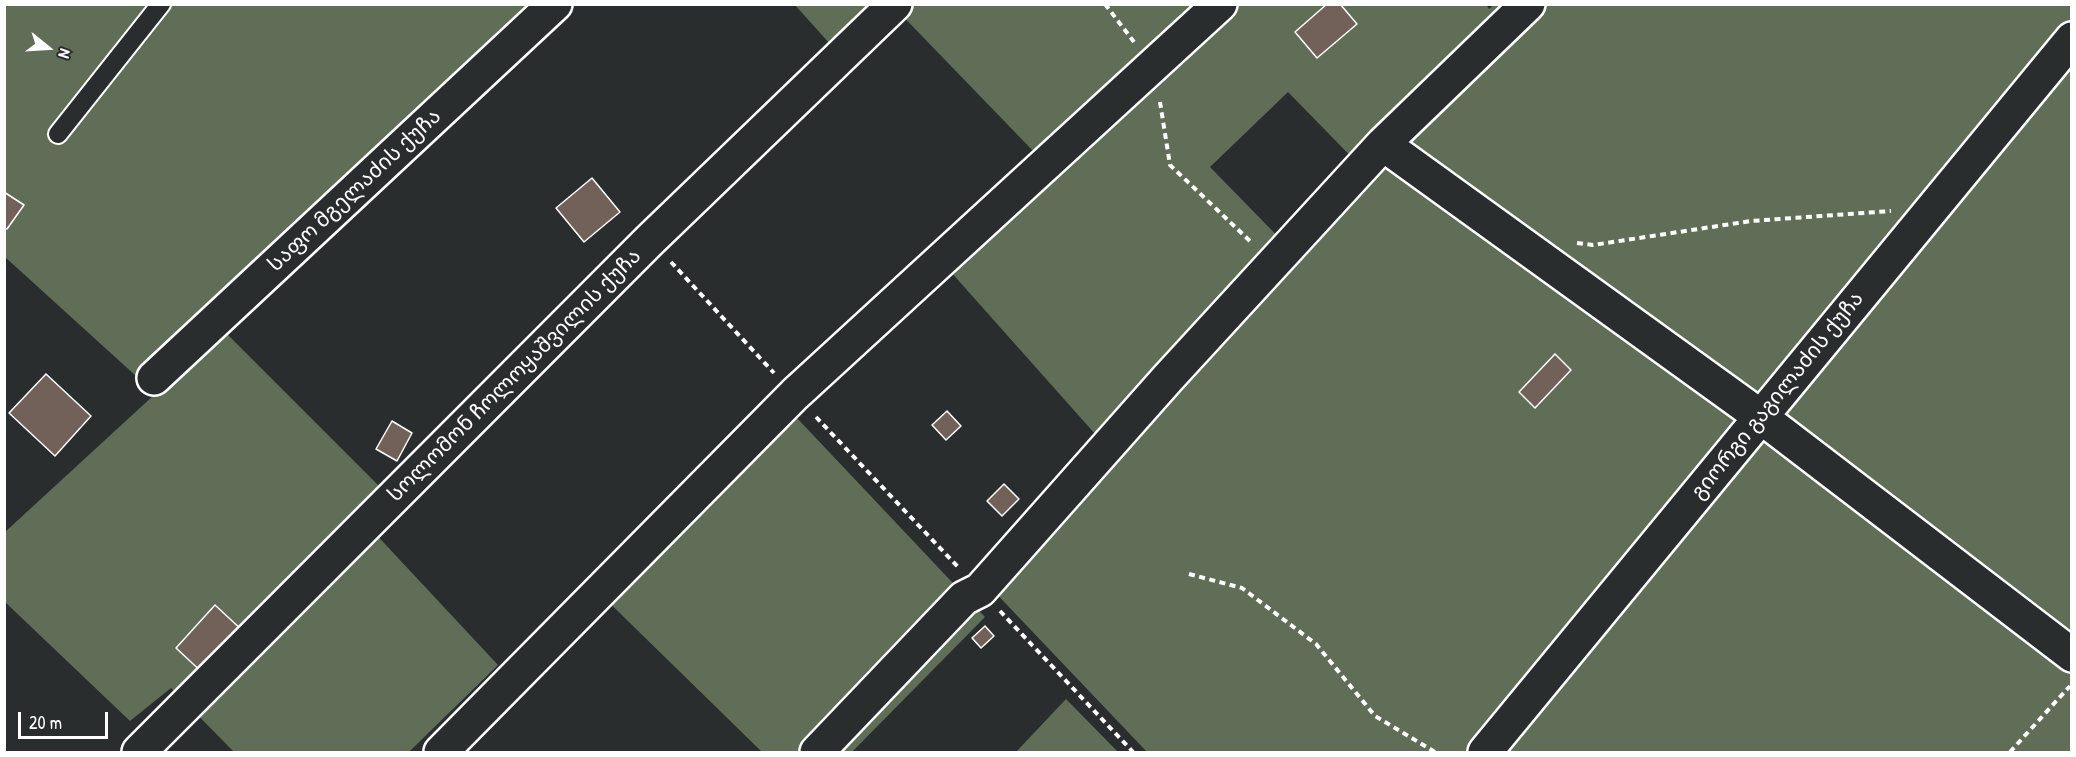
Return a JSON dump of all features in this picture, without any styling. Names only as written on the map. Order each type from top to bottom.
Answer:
[{"type":"street","name":"საფო მგელაძის ქუჩა","points":[[154,378],[555,4]]},
{"type":"street","name":"სოლომონ ჩოლოყაშვილის ქუჩა","points":[[139,753],[650,240],[895,4]]},
{"type":"street","points":[[818,753],[964,598],[980,590],[1168,378],[1383,144],[1528,4]]},
{"type":"street","points":[[441,753],[795,394],[1153,67],[1214,6]]},
{"type":"street","name":"გიორგი გაგილაძის ქუჩა","points":[[1485,753],[2072,39]]},
{"type":"street","points":[[1383,144],[1761,417],[2072,655]]},
{"type":"lane","points":[[58,134],[161,4]]},
{"type":"path","points":[[1105,4],[1153,67],[1170,165],[1273,263]]},
{"type":"path","points":[[1572,243],[1593,245],[1751,222],[1934,207]]},
{"type":"path","points":[[650,240],[1133,753]]},
{"type":"path","points":[[1189,574],[1242,588],[1316,644],[1375,716],[1435,753]]},
{"type":"path","points":[[2010,753],[2072,684]]},
{"type":"green space","points":[[1486,4],[1489,9],[1495,4],[2071,4],[2072,19],[1470,752],[1147,752],[989,586],[1112,453],[934,253],[1037,155],[892,5]],"holes":[[[1288,92],[1372,178],[1295,254],[1210,167]]]},
{"type":"green space","points":[[5,5],[532,5],[136,376],[5,257]]},
{"type":"green space","points":[[795,5],[873,5],[830,44]]},
{"type":"green space","points":[[2071,54],[2071,752],[1499,752]]},
{"type":"green space","points":[[225,332],[382,489],[356,513],[498,665],[409,752],[234,752],[171,688],[130,721],[5,602],[5,532]]},
{"type":"green space","points":[[779,399],[985,617],[852,752],[762,752],[587,581]]},
{"type":"green space","points":[[1066,699],[1118,752],[1016,752]]},
{"type":"building","points":[[1327,4],[1340,4],[1357,24],[1317,58],[1295,32]]},
{"type":"building","points":[[592,178],[620,212],[584,242],[556,208]]},
{"type":"building","points":[[4,192],[24,205],[7,229],[4,227]]},
{"type":"building","points":[[1555,354],[1571,370],[1535,408],[1519,392]]},
{"type":"building","points":[[46,374],[91,416],[55,456],[9,413]]},
{"type":"building","points":[[947,411],[961,426],[946,440],[932,425]]},
{"type":"building","points":[[392,421],[412,433],[397,461],[376,449]]},
{"type":"building","points":[[1004,484],[1019,499],[1002,516],[987,501]]},
{"type":"building","points":[[215,605],[244,632],[205,675],[176,648]]},
{"type":"building","points":[[985,626],[994,636],[981,648],[972,638]]}]
